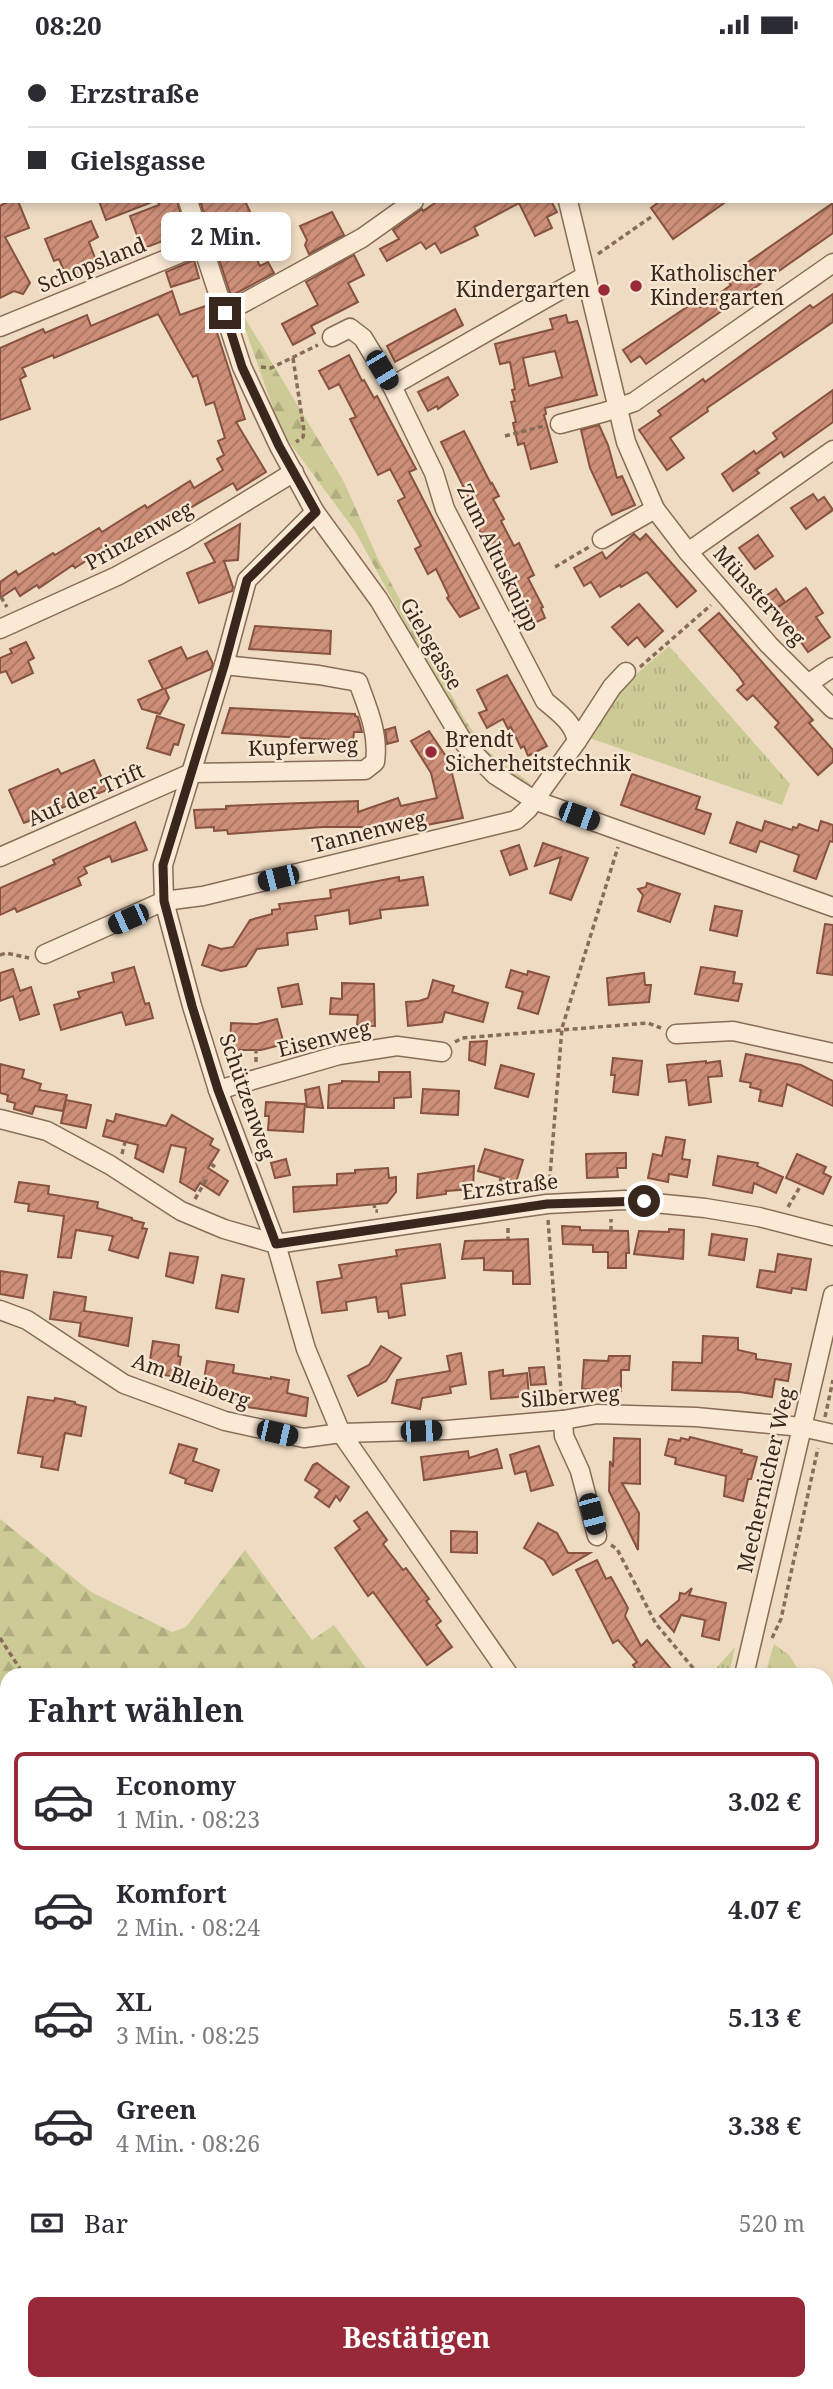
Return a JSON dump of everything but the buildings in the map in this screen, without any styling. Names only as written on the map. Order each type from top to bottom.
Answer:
[{"type":"street","name":"Gielsgasse","points":[[189,203],[242,367],[293,472],[316,512],[379,600],[464,743],[495,775],[534,800],[833,907]]},
{"type":"street","points":[[225,313],[362,238],[412,203]]},
{"type":"street","name":"Münsterweg","points":[[568,203],[626,442],[655,509],[688,552],[769,645],[833,709]]},
{"type":"street","name":"Schopsland","points":[[0,327],[201,245]]},
{"type":"street","points":[[560,423],[634,402],[833,263]]},
{"type":"street","points":[[392,386],[584,269]]},
{"type":"street","name":"Zum Altusknipp","points":[[332,337],[350,328],[363,338],[392,386],[434,473],[445,509],[545,701],[574,730],[577,741]]},
{"type":"street","points":[[688,552],[833,450]]},
{"type":"street","name":"Prinzenweg","points":[[0,629],[117,576],[183,540],[293,472]]},
{"type":"street","points":[[602,539],[655,509]]},
{"type":"street","name":"Schützenweg","points":[[316,512],[247,580],[224,666],[163,865],[164,901],[218,1090],[276,1244],[306,1349],[341,1433],[504,1668]]},
{"type":"street","name":"Kupferweg","points":[[191,773],[365,770],[375,762],[377,749],[373,726],[358,683],[319,675],[224,666]]},
{"type":"street","points":[[809,684],[833,667]]},
{"type":"street","points":[[534,800],[612,687],[626,672]]},
{"type":"street","name":"Auf der Trift","points":[[0,857],[191,773]]},
{"type":"street","name":"Tannenweg","points":[[45,954],[164,901],[203,896],[516,820],[534,800]]},
{"type":"street","points":[[676,1034],[733,1031],[833,1053]]},
{"type":"street","name":"Eisenweg","points":[[218,1090],[339,1055],[397,1046],[442,1052]]},
{"type":"street","points":[[0,1119],[47,1131],[110,1165],[181,1210],[224,1229],[276,1244]]},
{"type":"street","name":"Erzstraße","points":[[276,1244],[547,1204],[644,1201],[705,1207],[759,1217],[833,1236]]},
{"type":"street","name":"Mechernicher Weg","points":[[746,1668],[833,1295]]},
{"type":"street","name":"Am Bleiberg","points":[[0,1310],[27,1320],[124,1384],[200,1412],[225,1421],[304,1439],[341,1433]]},
{"type":"street","name":"Silberweg","points":[[341,1433],[447,1430],[564,1420],[597,1414],[672,1416],[802,1426],[827,1433]]},
{"type":"street","points":[[564,1420],[564,1436],[580,1471],[597,1536]]},
{"type":"path","points":[[584,269],[651,217]]},
{"type":"path","points":[[271,368],[332,337]]},
{"type":"path","points":[[289,445],[303,437],[304,431],[293,358]]},
{"type":"path","points":[[505,436],[560,423]]},
{"type":"path","points":[[555,567],[602,539]]},
{"type":"path","points":[[97,554],[106,569]]},
{"type":"path","points":[[626,672],[636,671],[724,593]]},
{"type":"path","points":[[1,597],[10,613]]},
{"type":"path","points":[[564,1420],[547,1204],[562,1028],[623,832]]},
{"type":"path","points":[[0,955],[6,953],[27,959],[45,954]]},
{"type":"path","points":[[442,1052],[462,1038],[562,1028],[648,1023],[676,1034]]},
{"type":"path","points":[[190,1206],[206,1180],[203,1177]]},
{"type":"path","points":[[501,1177],[500,1184],[505,1187]]},
{"type":"path","points":[[783,1215],[801,1185]]},
{"type":"path","points":[[374,1203],[375,1211],[380,1210]]},
{"type":"path","points":[[508,1224],[508,1239]]},
{"type":"path","points":[[771,1639],[781,1619],[827,1433],[833,1380]]},
{"type":"path","points":[[597,1536],[617,1549],[656,1624],[693,1668]]},
{"type":"path","points":[[0,1637],[20,1668]]},
{"type":"green space","points":[[242,313],[344,482],[378,559],[465,720],[486,750],[531,784],[528,786],[492,759],[461,726],[355,531],[281,431],[241,317]]},
{"type":"green space","points":[[669,646],[790,784],[782,805],[587,737],[616,692]]},
{"type":"green space","points":[[0,1519],[91,1592],[172,1632],[186,1627],[245,1550],[312,1640],[334,1625],[366,1668],[0,1668]]},
{"type":"green space","points":[[774,1644],[790,1656],[797,1668],[767,1668]]},
{"type":"green space","points":[[735,1647],[730,1668],[716,1668]]},
{"type":"place","name":"Katholischer Kindergarten","points":[[636,286]]},
{"type":"place","name":"Kindergarten","points":[[604,290]]},
{"type":"place","name":"Brendt Sicherheitstechnik","points":[[431,752]]},
{"type":"route","points":[[225,313],[242,367],[279,446],[316,512],[247,580],[224,666],[163,865],[164,901],[218,1090],[276,1244],[547,1204],[644,1201]]}]
